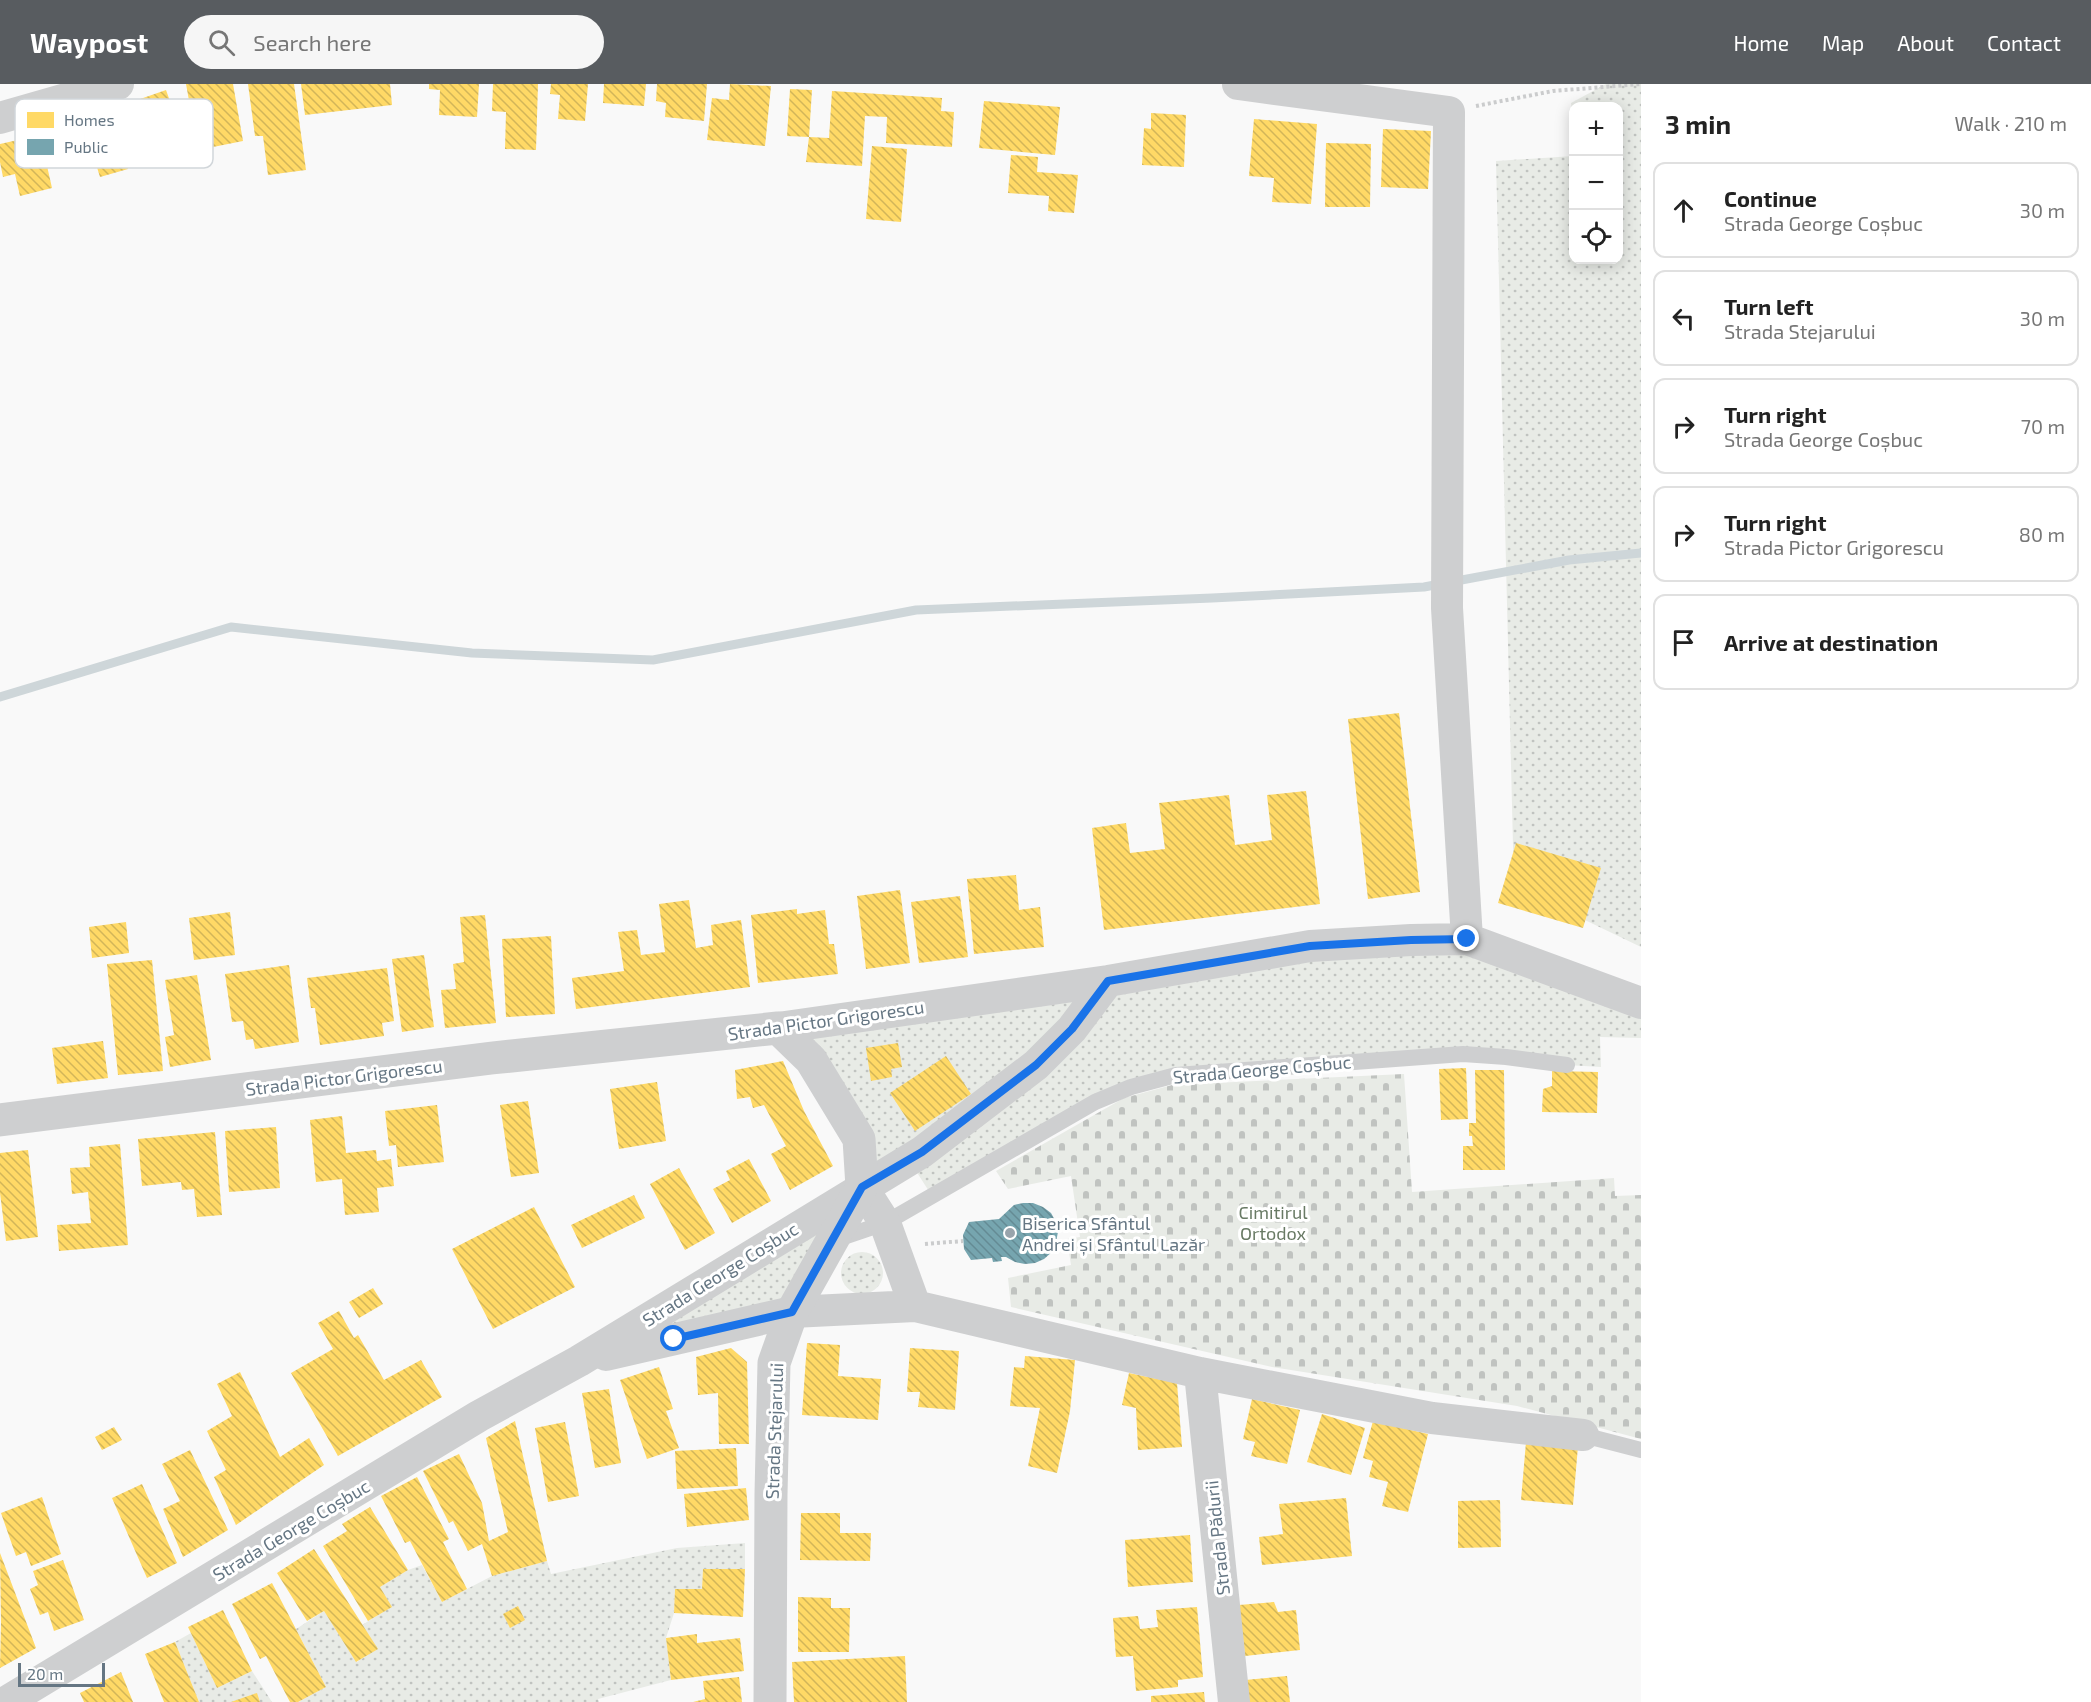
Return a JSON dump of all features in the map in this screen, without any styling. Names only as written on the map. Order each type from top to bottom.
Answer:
[{"type":"street","points":[[66,99],[118,84]]},
{"type":"street","points":[[1238,84],[1449,112],[1448,608],[1467,939]]},
{"type":"street","points":[[0,118],[15,114]]},
{"type":"street","name":"Strada Pictor Grigorescu","points":[[0,1120],[480,1059],[778,1028],[1108,981],[1310,946],[1467,939],[1641,1003]]},
{"type":"street","name":"Strada George Coșbuc","points":[[6,1702],[479,1416],[579,1361],[922,1152],[1036,1065],[1072,1029],[1108,981]]},
{"type":"street","points":[[778,1028],[811,1060],[859,1139],[862,1187],[889,1235],[915,1306]]},
{"type":"street","name":"Strada Stejarului","points":[[770,1702],[774,1363],[792,1312],[862,1187]]},
{"type":"street","name":"Strada George Coșbuc","points":[[579,1361],[792,1312],[915,1306],[1200,1373],[1432,1418],[1583,1435]]},
{"type":"street","name":"Strada Pădurii","points":[[1200,1373],[1234,1702]]},
{"type":"lane","name":"Strada George Coșbuc","points":[[832,1241],[889,1235],[1095,1102],[1131,1087],[1176,1075],[1463,1054],[1567,1065]]},
{"type":"lane","points":[[1583,1435],[1641,1450]]},
{"type":"path","points":[[1449,112],[1553,91],[1641,84]]},
{"type":"path","points":[[889,1235],[963,1241]]},
{"type":"green space","points":[[1606,84],[1641,84],[1641,947],[1514,886],[1496,161],[1569,156],[1569,264],[1623,264],[1623,102],[1573,102]]},
{"type":"green space","points":[[1411,940],[1641,1003],[1641,1038],[1600,1037],[1601,1067],[1506,1057],[1131,1087],[932,1196],[909,1160],[862,1187],[859,1139],[778,1028]]},
{"type":"green space","name":"Cimitirul Ortodox","points":[[1404,1074],[1412,1192],[1614,1178],[1615,1196],[1641,1195],[1641,1439],[1517,1406],[1272,1367],[1011,1307],[1008,1278],[1071,1265],[1067,1239],[1080,1237],[1071,1176],[1008,1189],[996,1171],[1124,1098],[1172,1085]]},
{"type":"green space","points":[[862,1187],[792,1312],[579,1361]]},
{"type":"green space","points":[[862,1252],[870,1253],[877,1258],[882,1265],[882,1281],[877,1288],[870,1293],[862,1294],[854,1293],[847,1288],[842,1281],[841,1273],[842,1265],[847,1258],[854,1253]]},
{"type":"green space","points":[[745,1543],[745,1569],[703,1569],[702,1589],[675,1589],[674,1613],[666,1638],[671,1680],[598,1699],[599,1702],[298,1702],[326,1687],[296,1629],[324,1611],[357,1662],[377,1649],[362,1625],[391,1607],[380,1587],[408,1570],[422,1565],[442,1602],[492,1576],[547,1561],[551,1574],[677,1548]]},
{"type":"green space","points":[[191,1633],[217,1688],[252,1671],[272,1702],[199,1702],[175,1642]]},
{"type":"building: Homes","points":[[186,84],[233,84],[243,141],[213,147],[213,99],[189,99]]},
{"type":"building: Homes","points":[[248,84],[294,84],[306,170],[268,175],[263,136],[255,136]]},
{"type":"building: Homes","points":[[301,84],[390,84],[392,105],[305,115]]},
{"type":"building: Homes","points":[[429,84],[479,84],[477,117],[439,115],[440,90],[429,89]]},
{"type":"building: Homes","points":[[493,84],[538,84],[536,150],[505,149],[506,112],[492,111]]},
{"type":"building: Homes","points":[[551,84],[588,84],[585,121],[558,119],[560,95],[550,94]]},
{"type":"building: Homes","points":[[604,84],[646,84],[644,106],[603,103]]},
{"type":"building: Homes","points":[[657,84],[707,84],[704,121],[665,117],[666,103],[656,101]]},
{"type":"building: Homes","points":[[730,84],[771,86],[765,146],[707,140],[712,98],[729,100]]},
{"type":"building: Homes","points":[[790,89],[812,90],[809,137],[787,136]]},
{"type":"building: Homes","points":[[166,90],[169,99],[140,99]]},
{"type":"building: Homes","points":[[832,91],[942,98],[941,111],[954,112],[952,147],[886,143],[887,117],[865,116],[862,166],[806,162],[809,137],[829,138]]},
{"type":"building: Homes","points":[[984,101],[1060,107],[1055,155],[979,148]]},
{"type":"building: Homes","points":[[1151,113],[1186,115],[1184,167],[1142,165],[1144,128],[1151,129]]},
{"type":"building: Homes","points":[[1254,119],[1317,124],[1311,204],[1272,202],[1274,178],[1249,176]]},
{"type":"building: Homes","points":[[1383,129],[1431,131],[1428,189],[1381,187]]},
{"type":"building: Homes","points":[[15,141],[15,168],[47,168],[52,188],[20,196],[15,174],[3,177],[0,144]]},
{"type":"building: Homes","points":[[1326,143],[1371,144],[1370,207],[1325,207]]},
{"type":"building: Homes","points":[[872,146],[907,149],[901,222],[866,219]]},
{"type":"building: Homes","points":[[1011,155],[1038,157],[1037,172],[1078,175],[1074,213],[1048,211],[1049,196],[1008,193]]},
{"type":"building: Homes","points":[[97,168],[128,168],[128,169],[100,177]]},
{"type":"building: Homes","points":[[1399,713],[1420,892],[1368,899],[1348,719]]},
{"type":"building: Homes","points":[[1306,791],[1320,904],[1104,930],[1092,828],[1126,823],[1130,853],[1165,849],[1159,803],[1229,795],[1235,845],[1272,840],[1267,795]]},
{"type":"building: Homes","points":[[1516,843],[1601,868],[1583,928],[1498,903]]},
{"type":"building: Homes","points":[[1016,875],[1019,910],[1040,907],[1044,947],[974,954],[967,879]]},
{"type":"building: Homes","points":[[900,890],[910,963],[866,969],[857,896]]},
{"type":"building: Homes","points":[[960,896],[968,957],[919,963],[911,902]]},
{"type":"building: Homes","points":[[689,900],[696,948],[713,945],[711,925],[741,920],[750,987],[576,1009],[572,978],[624,971],[618,932],[637,930],[641,955],[665,952],[659,904]]},
{"type":"building: Homes","points":[[797,909],[797,914],[825,910],[829,944],[834,944],[838,974],[758,983],[751,915]]},
{"type":"building: Homes","points":[[230,912],[235,955],[194,960],[189,918]]},
{"type":"building: Homes","points":[[485,915],[496,1023],[445,1028],[441,990],[456,989],[453,964],[464,962],[460,917]]},
{"type":"building: Homes","points":[[126,922],[129,953],[92,958],[89,927]]},
{"type":"building: Homes","points":[[551,936],[555,1014],[506,1017],[502,939]]},
{"type":"building: Homes","points":[[424,955],[434,1027],[402,1032],[392,959]]},
{"type":"building: Homes","points":[[152,960],[163,1071],[118,1075],[107,964]]},
{"type":"building: Homes","points":[[289,965],[299,1042],[255,1049],[253,1039],[246,1040],[243,1021],[232,1022],[225,974]]},
{"type":"building: Homes","points":[[387,968],[394,1021],[382,1023],[384,1036],[320,1045],[315,1008],[311,1008],[307,978]]},
{"type":"building: Homes","points":[[197,975],[211,1060],[170,1067],[165,1037],[174,1035],[165,980]]},
{"type":"building: Homes","points":[[103,1041],[108,1078],[57,1084],[52,1048]]},
{"type":"building: Homes","points":[[898,1043],[902,1067],[891,1069],[892,1077],[871,1081],[866,1048]]},
{"type":"building: Homes","points":[[946,1056],[971,1094],[915,1131],[890,1093]]},
{"type":"building: Homes","points":[[783,1061],[804,1111],[833,1166],[790,1190],[771,1154],[786,1146],[764,1105],[753,1108],[750,1097],[737,1099],[735,1070]]},
{"type":"building: Homes","points":[[1466,1068],[1468,1119],[1441,1120],[1439,1069]]},
{"type":"building: Homes","points":[[1475,1070],[1504,1070],[1505,1170],[1463,1170],[1463,1146],[1473,1146],[1472,1136],[1469,1136],[1469,1123],[1476,1123]]},
{"type":"building: Homes","points":[[1552,1071],[1598,1072],[1597,1113],[1542,1112],[1543,1089],[1552,1086]]},
{"type":"building: Homes","points":[[657,1082],[666,1141],[619,1149],[610,1089]]},
{"type":"building: Homes","points":[[528,1101],[539,1173],[511,1177],[500,1105]]},
{"type":"building: Homes","points":[[437,1105],[444,1162],[398,1167],[396,1145],[389,1146],[385,1111]]},
{"type":"building: Homes","points":[[342,1116],[346,1153],[376,1150],[377,1161],[391,1159],[394,1186],[377,1188],[379,1212],[345,1215],[342,1179],[316,1182],[310,1120]]},
{"type":"building: Homes","points":[[276,1127],[280,1188],[229,1192],[225,1131]]},
{"type":"building: Homes","points":[[215,1132],[222,1215],[197,1217],[194,1189],[182,1190],[181,1182],[142,1186],[138,1139]]},
{"type":"building: Homes","points":[[120,1144],[128,1245],[59,1251],[57,1225],[91,1223],[88,1192],[72,1194],[70,1168],[90,1167],[89,1147]]},
{"type":"building: Homes","points":[[28,1150],[38,1237],[6,1241],[0,1193],[0,1153]]},
{"type":"building: Homes","points":[[749,1159],[771,1201],[732,1223],[713,1189],[730,1180],[726,1171]]},
{"type":"building: Homes","points":[[679,1168],[715,1233],[685,1250],[650,1184]]},
{"type":"building: Homes","points":[[634,1195],[645,1218],[582,1248],[571,1225]]},
{"type":"building: Homes","points":[[534,1207],[575,1287],[493,1329],[452,1249]]},
{"type":"building: Homes","points":[[373,1288],[383,1304],[359,1318],[349,1302]]},
{"type":"building: Homes","points":[[339,1311],[354,1338],[358,1335],[384,1380],[421,1360],[442,1397],[338,1456],[291,1373],[333,1349],[318,1323]]},
{"type":"building: Homes","points":[[807,1343],[840,1345],[838,1376],[881,1379],[878,1420],[802,1415]]},
{"type":"building: Homes","points":[[731,1348],[747,1362],[749,1444],[719,1444],[718,1393],[698,1395],[696,1357]]},
{"type":"building: Homes","points":[[910,1348],[959,1351],[955,1410],[918,1407],[920,1392],[907,1392]]},
{"type":"building: Homes","points":[[1025,1356],[1075,1360],[1070,1411],[1057,1473],[1028,1466],[1040,1408],[1010,1406],[1014,1367],[1024,1368]]},
{"type":"building: Homes","points":[[659,1367],[673,1409],[666,1411],[679,1448],[647,1459],[620,1380]]},
{"type":"building: Homes","points":[[240,1372],[280,1457],[309,1438],[324,1465],[236,1525],[214,1477],[226,1470],[207,1431],[232,1416],[217,1384]]},
{"type":"building: Homes","points":[[1129,1373],[1177,1383],[1182,1447],[1138,1450],[1136,1408],[1122,1405]]},
{"type":"building: Homes","points":[[609,1389],[621,1463],[595,1468],[582,1393]]},
{"type":"building: Homes","points":[[1252,1399],[1300,1410],[1287,1464],[1251,1456],[1255,1442],[1243,1439]]},
{"type":"building: Homes","points":[[1322,1414],[1365,1428],[1351,1475],[1307,1462]]},
{"type":"building: Homes","points":[[515,1421],[547,1561],[492,1576],[482,1544],[468,1551],[453,1521],[449,1523],[423,1471],[459,1454],[482,1503],[489,1541],[508,1532],[486,1438]]},
{"type":"building: Homes","points":[[1373,1421],[1428,1434],[1408,1512],[1382,1506],[1388,1482],[1369,1477],[1373,1461],[1363,1458]]},
{"type":"building: Homes","points":[[565,1422],[579,1496],[548,1502],[535,1428]]},
{"type":"building: Homes","points":[[114,1427],[122,1440],[102,1450],[95,1437]]},
{"type":"building: Homes","points":[[1526,1442],[1578,1446],[1573,1505],[1521,1500]]},
{"type":"building: Homes","points":[[736,1448],[738,1486],[677,1489],[675,1451]]},
{"type":"building: Homes","points":[[190,1450],[228,1530],[183,1557],[163,1509],[180,1501],[162,1464]]},
{"type":"building: Homes","points":[[417,1477],[449,1539],[443,1542],[467,1589],[442,1602],[410,1541],[405,1543],[381,1496]]},
{"type":"building: Homes","points":[[142,1484],[177,1563],[147,1578],[112,1498]]},
{"type":"building: Homes","points":[[746,1488],[749,1520],[687,1527],[684,1494]]},
{"type":"building: Homes","points":[[42,1497],[61,1554],[31,1566],[26,1552],[16,1556],[1,1513]]},
{"type":"building: Homes","points":[[1346,1498],[1352,1556],[1262,1565],[1259,1537],[1283,1534],[1279,1504]]},
{"type":"building: Homes","points":[[1500,1500],[1501,1547],[1458,1548],[1458,1501]]},
{"type":"building: Homes","points":[[370,1507],[408,1570],[380,1587],[392,1607],[368,1621],[323,1546],[347,1531],[342,1524]]},
{"type":"building: Homes","points":[[801,1513],[840,1513],[840,1533],[871,1533],[870,1561],[800,1560]]},
{"type":"building: Homes","points":[[1190,1535],[1193,1582],[1128,1587],[1125,1540]]},
{"type":"building: Homes","points":[[314,1549],[378,1649],[356,1662],[324,1611],[307,1621],[277,1573]]},
{"type":"building: Homes","points":[[0,1553],[36,1648],[0,1668],[1,1623]]},
{"type":"building: Homes","points":[[63,1560],[84,1620],[54,1631],[48,1612],[40,1615],[30,1589],[38,1585],[33,1571]]},
{"type":"building: Homes","points":[[703,1569],[745,1569],[743,1617],[674,1613],[675,1589],[702,1589]]},
{"type":"building: Homes","points":[[272,1583],[326,1687],[298,1702],[290,1702],[266,1656],[260,1659],[232,1604]]},
{"type":"building: Homes","points":[[798,1597],[831,1598],[831,1608],[850,1608],[849,1652],[798,1652]]},
{"type":"building: Homes","points":[[1274,1602],[1278,1612],[1296,1610],[1300,1650],[1245,1656],[1239,1605]]},
{"type":"building: Homes","points":[[518,1606],[525,1620],[510,1628],[503,1614]]},
{"type":"building: Homes","points":[[1197,1607],[1203,1677],[1178,1680],[1178,1687],[1136,1691],[1133,1656],[1116,1657],[1113,1618],[1138,1616],[1140,1629],[1158,1627],[1156,1610]]},
{"type":"building: Homes","points":[[223,1610],[252,1671],[217,1688],[188,1627]]},
{"type":"building: Homes","points":[[697,1634],[697,1643],[740,1638],[744,1671],[671,1680],[666,1638]]},
{"type":"building: Homes","points":[[175,1642],[199,1702],[164,1702],[145,1654]]},
{"type":"building: Homes","points":[[905,1656],[907,1702],[794,1702],[792,1662]]},
{"type":"building: Homes","points":[[121,1672],[133,1702],[84,1702],[80,1693]]},
{"type":"building: Homes","points":[[1287,1676],[1290,1702],[1247,1702],[1245,1680]]},
{"type":"building: Homes","points":[[739,1677],[742,1702],[693,1702],[705,1699],[703,1681]]},
{"type":"building: Homes","points":[[1204,1692],[1205,1702],[1151,1702],[1151,1696]]},
{"type":"building: Homes","points":[[257,1693],[260,1702],[231,1702]]},
{"type":"building: Public","name":"Biserica Sfântul Andrei și Sfântul Lazăr","points":[[1033,1203],[1051,1213],[1058,1232],[1052,1252],[1035,1263],[1025,1264],[1006,1257],[1001,1257],[1002,1261],[993,1262],[992,1258],[971,1260],[964,1249],[963,1235],[969,1222],[999,1219],[1014,1205]]},
{"type":"waterway","points":[[0,697],[231,627],[472,653],[653,660],[916,610],[1424,587],[1569,560],[1641,553]]},
{"type":"place","name":"Biserica Sfântul Andrei și Sfântul Lazăr","points":[[1010,1233]]},
{"type":"route","points":[[674,1339],[792,1312],[862,1187],[922,1152],[1036,1065],[1072,1029],[1108,981],[1310,946],[1467,939]]}]
